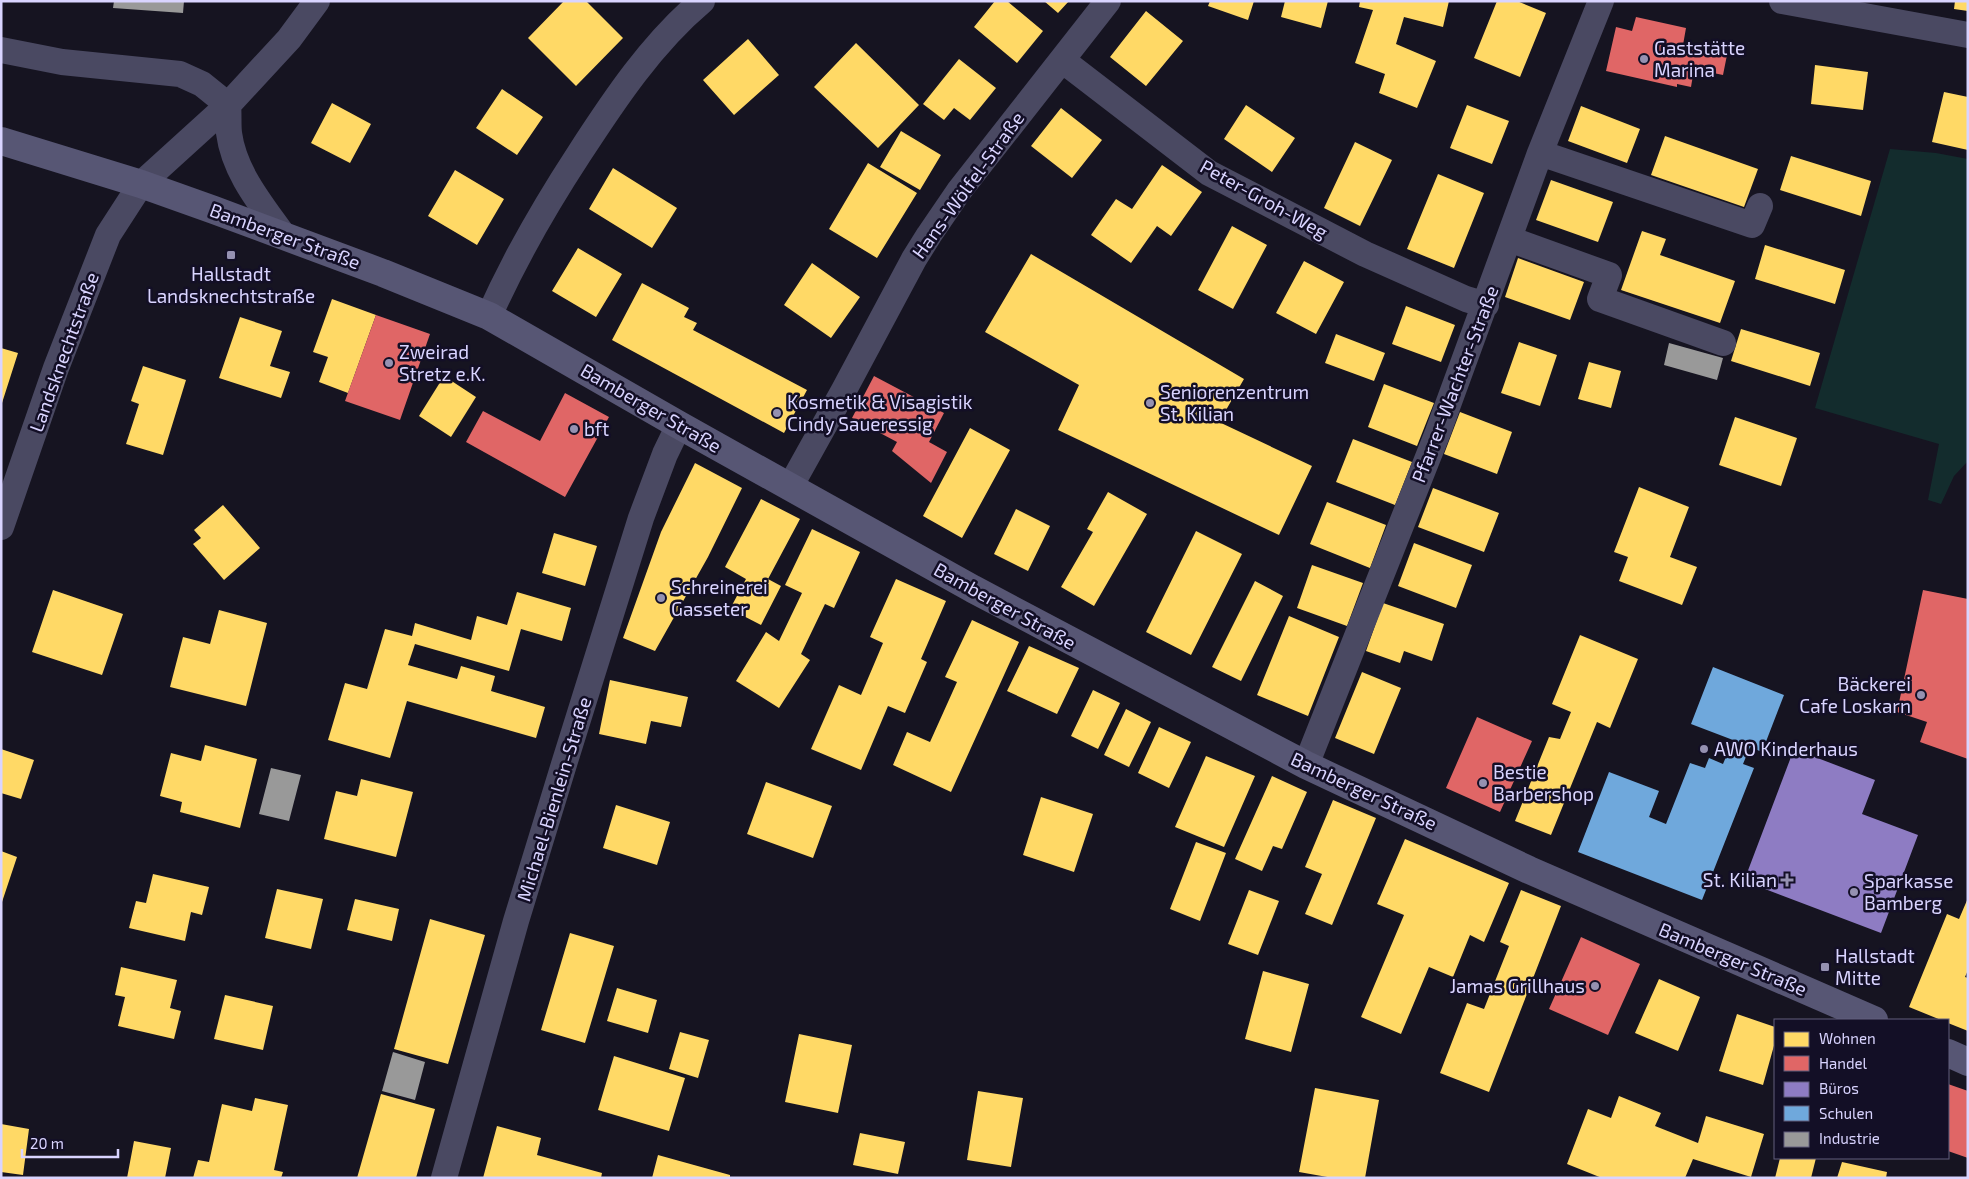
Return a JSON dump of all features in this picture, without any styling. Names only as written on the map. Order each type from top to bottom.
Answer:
[{"type":"main road","name":"Bamberger Straße","points":[[1,141],[141,184],[283,235],[489,316],[990,599],[1306,765],[1538,874],[1872,1019]]},
{"type":"main road","points":[[1949,1053],[1968,1062]]},
{"type":"street","name":"Landsknechtstraße","points":[[1,527],[56,368],[108,235],[141,184],[228,105],[289,39],[317,1]]},
{"type":"street","points":[[489,316],[506,277],[553,195],[607,110],[648,58],[688,13],[702,1]]},
{"type":"street","name":"Hans-Wölfel-Straße","points":[[790,487],[914,259],[929,235],[959,191],[1108,1]]},
{"type":"street","name":"Pfarrer-Wachter-Straße","points":[[1306,765],[1438,432],[1540,153],[1601,1]]},
{"type":"street","points":[[1782,1],[1968,35]]},
{"type":"street","points":[[1,50],[62,62],[180,74],[202,84],[228,105],[229,134],[238,165],[255,197],[283,235]]},
{"type":"street","name":"Peter-Groh-Weg","points":[[1062,60],[1210,173],[1365,254],[1466,299],[1486,305]]},
{"type":"street","points":[[1540,153],[1752,225],[1760,206]]},
{"type":"street","points":[[1509,239],[1609,275],[1600,298],[1723,343]]},
{"type":"street","name":"Michael-Bienlein-Straße","points":[[444,1178],[516,921],[565,761],[641,518],[665,454],[679,425]]},
{"type":"green space","points":[[1890,149],[1936,153],[1968,159],[1968,461],[1954,476],[1941,504],[1928,500],[1939,444],[1815,408]]},
{"type":"building: Wohnen","points":[[564,1],[586,1],[623,38],[576,86],[528,38]]},
{"type":"building: Wohnen","points":[[995,1],[1007,1],[1043,31],[1017,63],[974,27]]},
{"type":"building: Wohnen","points":[[1044,1],[1069,1],[1058,13]]},
{"type":"building: Wohnen","points":[[1210,1],[1254,1],[1248,20],[1208,6]]},
{"type":"building: Wohnen","points":[[1285,1],[1328,1],[1321,28],[1281,17]]},
{"type":"building: Wohnen","points":[[1360,1],[1449,1],[1443,27],[1404,17],[1396,44],[1436,61],[1417,108],[1379,93],[1385,74],[1355,63],[1373,10],[1359,7]]},
{"type":"building: Wohnen","points":[[1497,1],[1517,1],[1546,13],[1520,77],[1474,58]]},
{"type":"building: Wohnen","points":[[1955,1],[1968,1],[1968,11],[1954,9]]},
{"type":"building: Wohnen","points":[[1146,11],[1183,41],[1146,86],[1110,57]]},
{"type":"building: Wohnen","points":[[748,39],[779,75],[734,115],[703,80]]},
{"type":"building: Wohnen","points":[[856,43],[919,105],[878,148],[814,87]]},
{"type":"building: Wohnen","points":[[959,59],[996,88],[970,120],[954,108],[944,120],[923,104]]},
{"type":"building: Wohnen","points":[[1815,65],[1868,72],[1863,110],[1811,104]]},
{"type":"building: Wohnen","points":[[502,89],[543,117],[517,155],[476,128]]},
{"type":"building: Wohnen","points":[[1944,92],[1968,97],[1968,150],[1932,142]]},
{"type":"building: Wohnen","points":[[332,103],[371,124],[350,163],[311,143]]},
{"type":"building: Wohnen","points":[[1246,105],[1295,138],[1272,172],[1224,139]]},
{"type":"building: Wohnen","points":[[1467,105],[1509,121],[1492,164],[1450,148]]},
{"type":"building: Wohnen","points":[[1581,106],[1640,129],[1627,163],[1568,141]]},
{"type":"building: Wohnen","points":[[1061,108],[1102,140],[1072,178],[1031,146]]},
{"type":"building: Wohnen","points":[[901,131],[941,155],[920,190],[880,167]]},
{"type":"building: Wohnen","points":[[1665,136],[1758,169],[1744,207],[1651,175]]},
{"type":"building: Wohnen","points":[[1355,142],[1392,160],[1360,226],[1324,208]]},
{"type":"building: Wohnen","points":[[1791,156],[1871,181],[1861,216],[1780,190]]},
{"type":"building: Wohnen","points":[[868,163],[917,193],[877,258],[829,229]]},
{"type":"building: Wohnen","points":[[1162,165],[1202,192],[1171,236],[1157,226],[1131,263],[1091,235],[1116,199],[1132,209]]},
{"type":"building: Wohnen","points":[[613,168],[677,208],[652,248],[589,209]]},
{"type":"building: Wohnen","points":[[455,170],[504,199],[477,245],[428,216]]},
{"type":"building: Wohnen","points":[[1438,174],[1484,193],[1454,268],[1407,249]]},
{"type":"building: Wohnen","points":[[1551,180],[1613,202],[1598,242],[1536,220]]},
{"type":"building: Wohnen","points":[[1232,226],[1267,245],[1233,309],[1198,290]]},
{"type":"building: Wohnen","points":[[1642,231],[1666,239],[1660,255],[1735,281],[1720,323],[1621,290]]},
{"type":"building: Wohnen","points":[[1765,245],[1845,270],[1835,304],[1755,279]]},
{"type":"building: Wohnen","points":[[578,248],[622,274],[596,317],[552,291]]},
{"type":"building: Wohnen","name":"Seniorenzentrum St. Kilian","points":[[1031,254],[1244,379],[1219,422],[1312,466],[1279,535],[1058,430],[1079,385],[985,332]]},
{"type":"building: Wohnen","points":[[1518,258],[1584,282],[1570,320],[1505,297]]},
{"type":"building: Wohnen","points":[[1304,261],[1344,282],[1316,334],[1276,313]]},
{"type":"building: Wohnen","points":[[812,263],[860,297],[831,338],[784,305]]},
{"type":"building: Wohnen","points":[[642,283],[689,308],[684,317],[697,323],[693,330],[807,390],[784,433],[612,340]]},
{"type":"building: Wohnen","points":[[332,299],[376,315],[348,393],[319,382],[328,357],[313,352]]},
{"type":"building: Wohnen","points":[[1406,306],[1455,325],[1441,362],[1392,344]]},
{"type":"building: Wohnen","points":[[240,317],[282,331],[270,366],[290,372],[281,398],[219,378]]},
{"type":"building: Wohnen","points":[[1741,329],[1820,353],[1810,386],[1731,361]]},
{"type":"building: Wohnen","points":[[1336,334],[1385,353],[1374,381],[1325,363]]},
{"type":"building: Wohnen","points":[[1519,342],[1557,355],[1540,406],[1501,393]]},
{"type":"building: Wohnen","points":[[1,348],[18,353],[2,403],[1,403]]},
{"type":"building: Wohnen","points":[[1589,362],[1621,371],[1611,408],[1578,399]]},
{"type":"building: Wohnen","points":[[143,366],[186,380],[163,455],[126,444],[139,404],[131,401]]},
{"type":"building: Wohnen","points":[[444,376],[476,397],[451,437],[419,416]]},
{"type":"building: Wohnen","points":[[1384,384],[1434,403],[1417,446],[1368,427]]},
{"type":"building: Wohnen","points":[[1460,412],[1512,432],[1497,474],[1444,454]]},
{"type":"building: Wohnen","points":[[1735,417],[1797,438],[1781,486],[1719,465]]},
{"type":"building: Wohnen","points":[[970,428],[1010,450],[962,538],[923,516]]},
{"type":"building: Wohnen","points":[[1353,439],[1412,462],[1395,505],[1336,482]]},
{"type":"building: Wohnen","points":[[695,463],[742,488],[708,557],[655,651],[623,638],[661,532]]},
{"type":"building: Wohnen","points":[[1639,487],[1689,507],[1670,557],[1697,567],[1682,605],[1619,581],[1628,557],[1614,552]]},
{"type":"building: Wohnen","points":[[1433,488],[1499,513],[1484,552],[1418,527]]},
{"type":"building: Wohnen","points":[[1108,492],[1147,514],[1094,606],[1061,587],[1093,532],[1087,529]]},
{"type":"building: Wohnen","points":[[761,499],[800,519],[768,579],[781,586],[761,625],[730,609],[746,579],[725,567]]},
{"type":"building: Wohnen","points":[[1327,502],[1386,525],[1370,568],[1310,544]]},
{"type":"building: Wohnen","points":[[223,505],[260,548],[224,580],[193,544],[201,538],[194,530]]},
{"type":"building: Wohnen","points":[[1016,509],[1050,526],[1028,571],[994,554]]},
{"type":"building: Wohnen","points":[[812,529],[860,552],[834,608],[825,604],[801,654],[810,660],[779,708],[736,681],[766,632],[779,641],[802,593],[785,585]]},
{"type":"building: Wohnen","points":[[1196,531],[1242,554],[1191,655],[1146,632]]},
{"type":"building: Wohnen","points":[[554,533],[597,546],[585,586],[542,573]]},
{"type":"building: Wohnen","points":[[1414,543],[1472,565],[1456,608],[1398,586]]},
{"type":"building: Wohnen","points":[[1312,565],[1363,583],[1347,626],[1297,608]]},
{"type":"building: Wohnen","points":[[896,579],[946,601],[921,659],[927,662],[905,713],[888,706],[861,770],[811,749],[839,685],[861,695],[883,643],[870,637]]},
{"type":"building: Wohnen","points":[[1255,581],[1283,596],[1241,681],[1212,667]]},
{"type":"building: Wohnen","points":[[53,590],[123,614],[102,675],[32,652]]},
{"type":"building: Wohnen","points":[[517,592],[571,608],[562,641],[521,629],[509,671],[415,644],[408,665],[457,679],[461,666],[495,676],[491,691],[545,707],[536,738],[407,701],[390,758],[328,740],[345,683],[367,689],[385,629],[412,636],[415,623],[471,640],[477,616],[507,625]]},
{"type":"building: Wohnen","points":[[1383,603],[1444,624],[1432,661],[1404,651],[1400,663],[1366,651]]},
{"type":"building: Wohnen","points":[[219,610],[267,623],[246,706],[170,687],[183,637],[210,644]]},
{"type":"building: Wohnen","points":[[1289,616],[1339,637],[1308,716],[1257,695]]},
{"type":"building: Wohnen","points":[[972,620],[1019,642],[951,792],[893,765],[907,732],[930,742],[957,682],[945,677]]},
{"type":"building: Wohnen","points":[[1580,635],[1638,659],[1610,728],[1597,722],[1551,835],[1515,821],[1549,737],[1560,739],[1571,712],[1552,704]]},
{"type":"building: Wohnen","points":[[1029,646],[1079,668],[1057,714],[1007,691]]},
{"type":"building: Wohnen","points":[[1362,672],[1401,688],[1374,754],[1335,738]]},
{"type":"building: Wohnen","points":[[610,680],[688,697],[681,727],[651,721],[646,744],[599,734]]},
{"type":"building: Wohnen","points":[[1093,690],[1120,703],[1098,749],[1071,736]]},
{"type":"building: Wohnen","points":[[1126,709],[1151,722],[1129,767],[1104,755]]},
{"type":"building: Wohnen","points":[[1159,727],[1191,742],[1169,788],[1138,773]]},
{"type":"building: Wohnen","points":[[205,745],[257,759],[240,828],[180,812],[182,802],[160,796],[171,753],[201,761]]},
{"type":"building: Wohnen","points":[[1,749],[34,760],[21,799],[1,793]]},
{"type":"building: Wohnen","points":[[1206,756],[1255,776],[1224,847],[1175,827]]},
{"type":"building: Wohnen","points":[[1272,776],[1307,792],[1282,849],[1273,846],[1262,871],[1235,859]]},
{"type":"building: Wohnen","points":[[361,779],[413,792],[396,857],[324,839],[336,791],[357,796]]},
{"type":"building: Wohnen","points":[[766,782],[832,806],[813,858],[747,834]]},
{"type":"building: Wohnen","points":[[1041,797],[1093,814],[1074,872],[1023,855]]},
{"type":"building: Wohnen","points":[[1333,800],[1376,818],[1332,925],[1305,914],[1322,874],[1305,867]]},
{"type":"building: Wohnen","points":[[616,805],[670,822],[657,865],[603,848]]},
{"type":"building: Wohnen","points":[[1405,839],[1509,883],[1484,942],[1470,935],[1453,977],[1429,967],[1401,1034],[1361,1017],[1404,915],[1377,904]]},
{"type":"building: Wohnen","points":[[1196,842],[1226,853],[1200,921],[1170,909]]},
{"type":"building: Wohnen","points":[[1,851],[17,857],[2,902],[1,902]]},
{"type":"building: Wohnen","points":[[153,874],[209,887],[202,915],[191,912],[185,941],[129,928],[136,901],[146,903]]},
{"type":"building: Wohnen","points":[[277,889],[323,899],[311,949],[265,938]]},
{"type":"building: Wohnen","points":[[1249,890],[1279,901],[1258,955],[1228,944]]},
{"type":"building: Wohnen","points":[[1521,890],[1561,906],[1489,1092],[1440,1073],[1467,1003],[1484,1009],[1509,946],[1500,942]]},
{"type":"building: Wohnen","points":[[1968,898],[1968,970],[1965,977],[1968,978],[1968,1031],[1949,1023],[1949,1019],[1939,1019],[1909,1007],[1947,914],[1959,919]]},
{"type":"building: Wohnen","points":[[355,899],[399,909],[392,941],[347,930]]},
{"type":"building: Wohnen","points":[[430,919],[485,935],[448,1064],[394,1049]]},
{"type":"building: Wohnen","points":[[570,933],[614,946],[585,1043],[541,1030]]},
{"type":"building: Wohnen","points":[[121,967],[177,980],[170,1008],[181,1011],[174,1039],[118,1026],[125,997],[115,995]]},
{"type":"building: Wohnen","points":[[1263,971],[1309,984],[1291,1052],[1245,1039]]},
{"type":"building: Wohnen","points":[[1659,979],[1700,997],[1678,1051],[1635,1033]]},
{"type":"building: Wohnen","points":[[617,988],[657,1000],[648,1033],[607,1021]]},
{"type":"building: Wohnen","points":[[225,995],[273,1006],[263,1050],[214,1039]]},
{"type":"building: Wohnen","points":[[1737,1014],[1774,1027],[1774,1046],[1763,1085],[1719,1071]]},
{"type":"building: Wohnen","points":[[680,1032],[709,1040],[698,1078],[669,1069]]},
{"type":"building: Wohnen","points":[[799,1034],[852,1045],[838,1113],[785,1102]]},
{"type":"building: Wohnen","points":[[614,1056],[685,1078],[669,1131],[598,1110]]},
{"type":"building: Wohnen","points":[[1315,1088],[1379,1100],[1365,1178],[1333,1178],[1299,1172]]},
{"type":"building: Wohnen","points":[[978,1091],[1023,1098],[1011,1167],[967,1160]]},
{"type":"building: Wohnen","points":[[381,1094],[435,1109],[416,1178],[357,1178]]},
{"type":"building: Wohnen","points":[[1619,1096],[1661,1113],[1655,1126],[1698,1143],[1706,1116],[1764,1134],[1751,1177],[1693,1159],[1685,1178],[1602,1178],[1567,1164],[1588,1109],[1611,1118]]},
{"type":"building: Wohnen","points":[[255,1098],[288,1105],[274,1170],[283,1172],[281,1178],[193,1178],[198,1160],[209,1162],[222,1104],[252,1111]]},
{"type":"building: Wohnen","points":[[1,1124],[29,1129],[23,1175],[1,1172]]},
{"type":"building: Wohnen","points":[[497,1126],[541,1138],[537,1155],[602,1173],[601,1178],[483,1178]]},
{"type":"building: Wohnen","points":[[860,1133],[905,1142],[898,1174],[853,1165]]},
{"type":"building: Wohnen","points":[[134,1141],[171,1148],[165,1178],[127,1178]]},
{"type":"building: Wohnen","points":[[658,1155],[730,1175],[730,1178],[652,1178]]},
{"type":"building: Wohnen","points":[[1780,1159],[1816,1159],[1811,1178],[1775,1178]]},
{"type":"building: Wohnen","points":[[1842,1162],[1887,1172],[1886,1178],[1837,1178]]},
{"type":"building: Handel","points":[[1636,17],[1686,28],[1683,45],[1727,55],[1723,75],[1694,69],[1691,87],[1677,84],[1677,87],[1606,71],[1616,27],[1632,31]]},
{"type":"building: Handel","name":"Zweirad Stretz e.K.","points":[[376,315],[430,334],[400,420],[345,401]]},
{"type":"building: Handel","points":[[874,376],[944,413],[929,442],[947,452],[931,483],[892,451],[897,442],[852,418]]},
{"type":"building: Handel","points":[[565,393],[609,417],[565,497],[466,442],[483,411],[540,441]]},
{"type":"building: Handel","points":[[1923,590],[1968,599],[1968,759],[1920,742],[1927,722],[1897,712]]},
{"type":"building: Handel","points":[[1477,717],[1532,741],[1500,812],[1446,788]]},
{"type":"building: Handel","name":"Jamas Grillhaus","points":[[1581,937],[1640,964],[1608,1035],[1549,1009]]},
{"type":"building: Handel","points":[[1949,1084],[1968,1091],[1968,1158],[1949,1151]]},
{"type":"building: Büros","points":[[1794,749],[1875,780],[1862,814],[1918,835],[1881,933],[1744,881]]},
{"type":"building: Schulen","points":[[1713,667],[1784,695],[1762,752],[1750,747],[1743,764],[1754,768],[1702,900],[1578,852],[1609,772],[1659,791],[1649,817],[1666,824],[1690,763],[1705,768],[1709,758],[1723,764],[1733,740],[1691,724]]},
{"type":"building: Industrie","points":[[114,1],[184,1],[183,13],[113,8]]},
{"type":"building: Industrie","points":[[1669,343],[1723,358],[1717,380],[1664,365]]},
{"type":"building: Industrie","points":[[271,768],[301,775],[289,821],[259,814]]},
{"type":"building: Industrie","points":[[393,1052],[425,1062],[415,1100],[382,1091]]},
{"type":"place","name":"Gaststätte Marina","points":[[1644,59]]},
{"type":"place","name":"Hallstadt Landsknechtstraße","points":[[231,255]]},
{"type":"place","name":"Zweirad Stretz e.K.","points":[[389,363]]},
{"type":"place","name":"Seniorenzentrum St. Kilian","points":[[1150,403]]},
{"type":"place","name":"Kosmetik & Visagistik Cindy Saueressig","points":[[777,413]]},
{"type":"place","name":"bft","points":[[574,429]]},
{"type":"place","name":"Schreinerei Gasseter","points":[[661,598]]},
{"type":"place","name":"Bäckerei Cafe Loskarn","points":[[1921,695]]},
{"type":"place","name":"AWO Kinderhaus","points":[[1704,749]]},
{"type":"place","name":"Bestie Barbershop","points":[[1483,783]]},
{"type":"place","name":"St. Kilian","points":[[1787,880]]},
{"type":"place","name":"Sparkasse Bamberg","points":[[1854,892]]},
{"type":"place","name":"Hallstadt Mitte","points":[[1825,967]]},
{"type":"place","name":"Jamas Grillhaus","points":[[1595,986]]}]
